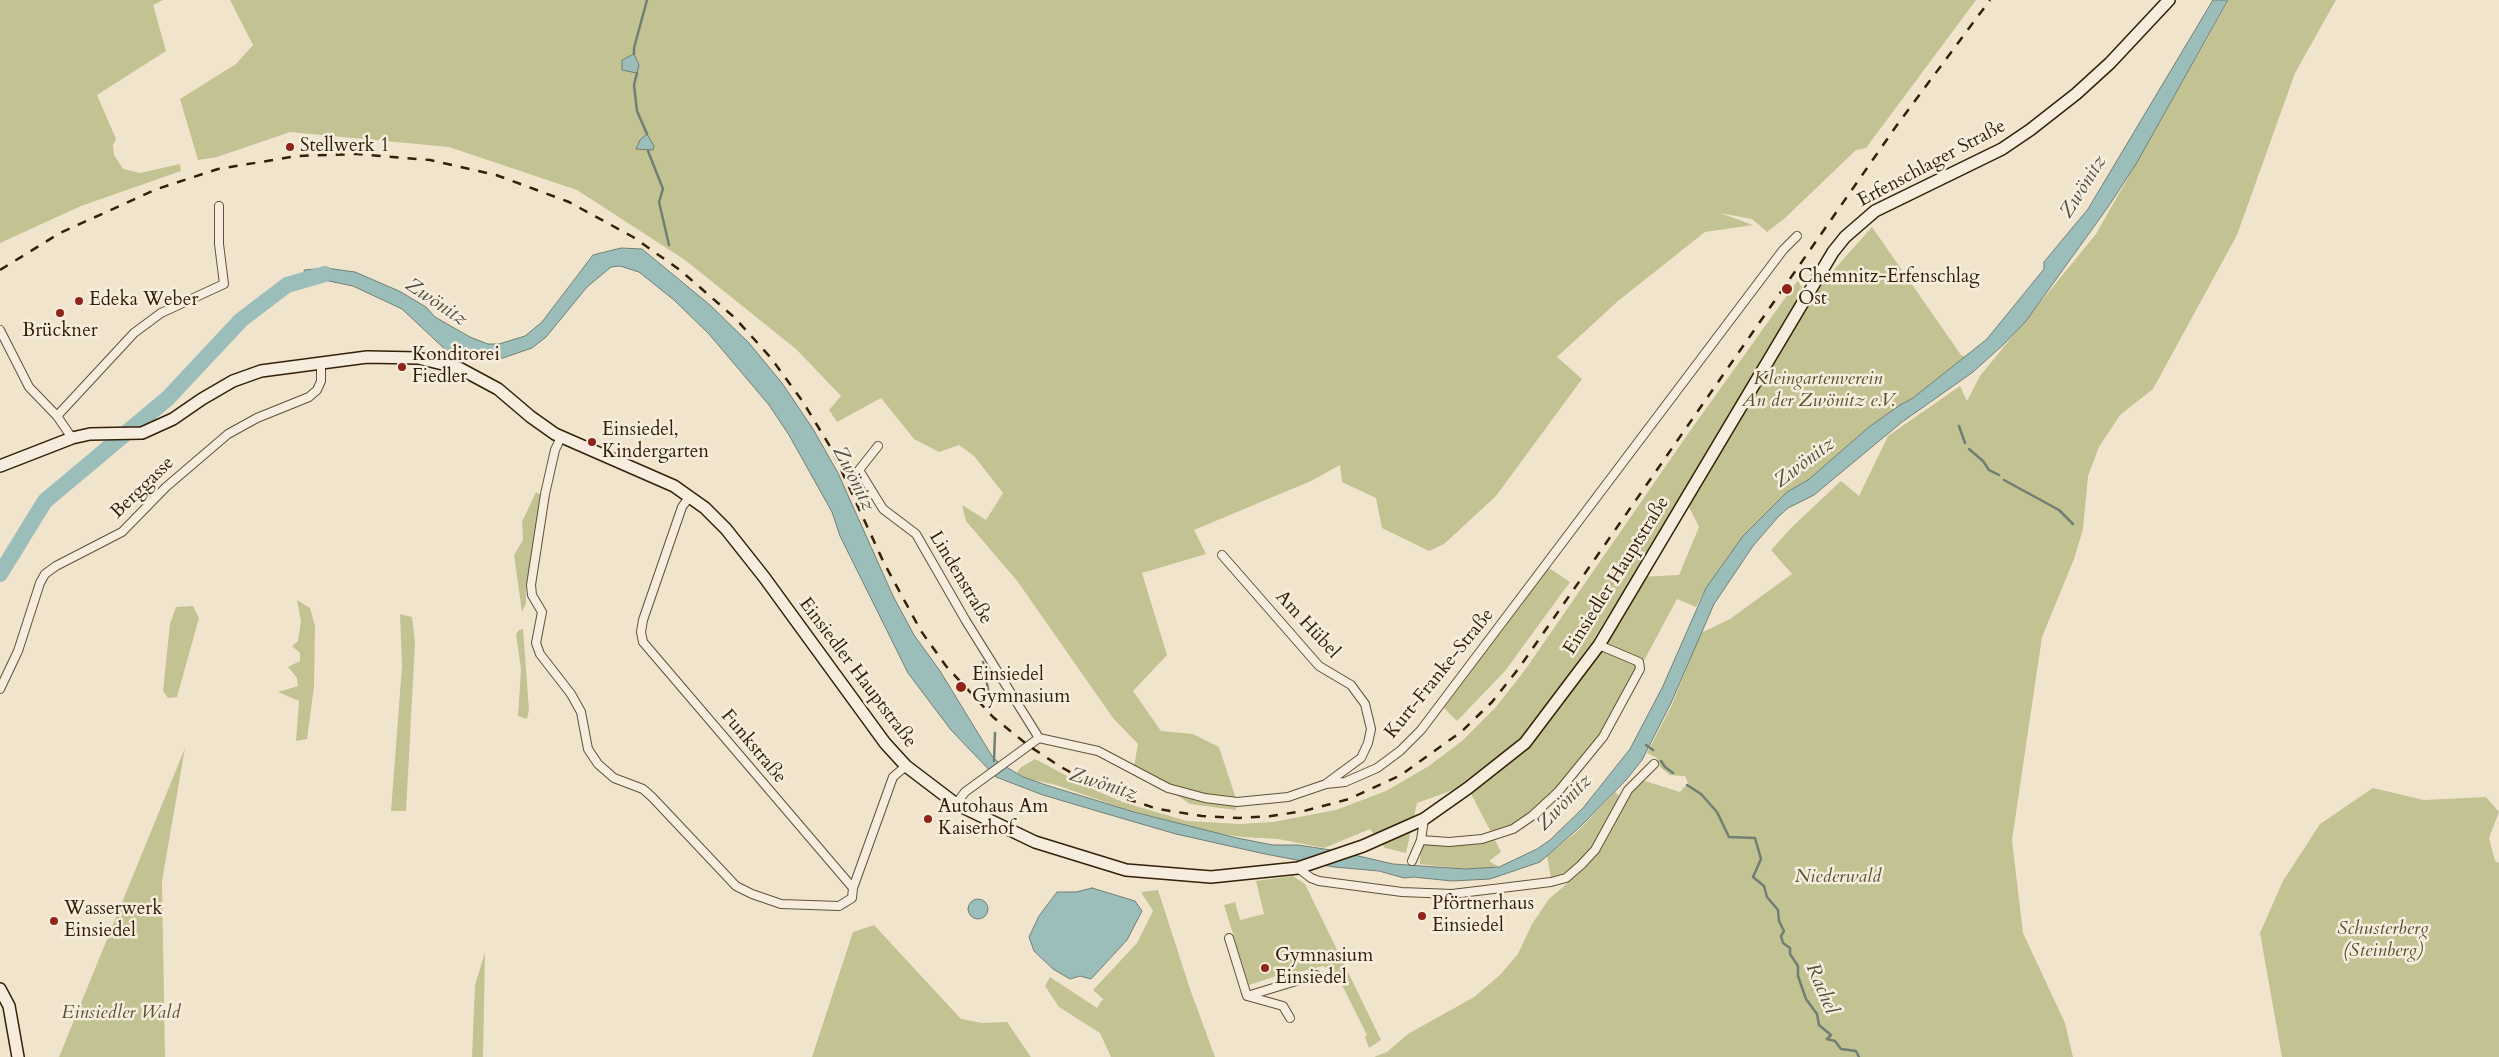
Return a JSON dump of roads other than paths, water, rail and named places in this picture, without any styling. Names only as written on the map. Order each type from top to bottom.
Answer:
[{"type":"main road","name":"Erfenschlager Straße","points":[[1719,442],[1833,252],[1845,237],[1875,211],[2002,149],[2030,130],[2076,94],[2110,63],[2169,0]]},
{"type":"main road","name":"Einsiedler Hauptstraße","points":[[0,466],[72,438],[90,434],[142,433],[173,419],[233,381],[261,371],[367,357],[418,358],[459,368],[498,389],[530,417],[561,437],[648,474],[690,496],[726,529],[885,743],[906,766],[956,804],[1035,842],[1126,870],[1211,876],[1298,868],[1364,846],[1424,819],[1468,788],[1524,743],[1599,645],[1719,442]]},
{"type":"main road","points":[[0,989],[9,1006],[18,1057]]},
{"type":"street","points":[[57,416],[134,333],[161,313],[224,284],[219,244],[219,206]]},
{"type":"street","name":"Kurt-Franke-Straße","points":[[1039,738],[1098,751],[1168,788],[1205,798],[1237,802],[1288,797],[1326,784],[1345,782],[1377,768],[1400,751],[1421,730],[1783,250],[1797,236]]},
{"type":"street","points":[[0,330],[29,387],[57,416],[72,438]]},
{"type":"street","name":"Berggasse","points":[[0,689],[18,651],[40,583],[45,574],[56,566],[122,532],[178,476],[228,434],[257,418],[309,397],[317,390],[321,381],[321,362]]},
{"type":"street","points":[[561,437],[545,494],[531,586],[532,595],[542,612],[536,643],[540,654],[571,694],[580,712],[588,749],[598,764],[614,778],[643,789],[652,796],[736,886],[782,904],[839,906],[852,898],[853,888],[894,777],[906,766]]},
{"type":"street","name":"Lindenstraße","points":[[878,446],[859,470],[883,509],[916,534],[966,621],[1039,738]]},
{"type":"street","name":"Funkstraße","points":[[690,496],[682,507],[643,620],[641,632],[643,642],[737,755],[853,888]]},
{"type":"street","name":"Am Hübel","points":[[1222,554],[1319,666],[1351,685],[1365,704],[1371,729],[1368,743],[1361,758],[1326,784]]},
{"type":"street","points":[[1421,840],[1450,842],[1482,839],[1512,829],[1532,816],[1558,792],[1603,738],[1640,669],[1639,662],[1599,645]]},
{"type":"street","points":[[956,804],[965,792],[1039,738]]},
{"type":"street","points":[[1298,868],[1306,876],[1320,882],[1402,892],[1452,894],[1551,882],[1566,878],[1595,850],[1628,790],[1654,764]]},
{"type":"street","points":[[1412,861],[1421,840],[1424,819]]},
{"type":"street","points":[[1229,938],[1248,996]]},
{"type":"street","points":[[1248,996],[1316,975]]},
{"type":"street","points":[[1248,996],[1283,1006],[1290,1018]]},
{"type":"water","points":[[2213,0],[2228,0],[2136,164],[2108,207],[2026,321],[1973,372],[1902,422],[1814,495],[1788,508],[1778,517],[1753,546],[1714,604],[1671,703],[1642,760],[1626,780],[1581,826],[1540,862],[1490,879],[1452,881],[1413,877],[1404,878],[1379,871],[1334,867],[1265,854],[1176,834],[1043,795],[996,777],[951,730],[908,673],[840,536],[832,512],[789,435],[769,405],[709,334],[674,300],[639,272],[620,266],[611,267],[587,287],[546,337],[532,348],[500,359],[450,354],[402,309],[353,286],[324,280],[306,284],[304,270],[326,268],[355,272],[399,291],[426,307],[435,317],[470,337],[488,344],[499,344],[525,336],[542,322],[593,255],[621,248],[642,249],[710,305],[749,343],[782,383],[813,429],[838,473],[893,596],[914,635],[940,671],[992,756],[998,762],[1023,777],[1046,785],[1134,812],[1237,838],[1273,845],[1298,845],[1337,851],[1393,864],[1465,869],[1499,867],[1537,849],[1550,840],[1583,808],[1630,749],[1663,686],[1706,588],[1743,536],[1787,492],[1808,480],[1869,427],[1913,398],[1987,339],[2044,269],[2044,262],[2088,209]]},
{"type":"water","points":[[634,54],[639,65],[637,73],[622,70],[622,60]]},
{"type":"water","points":[[647,134],[654,146],[653,150],[636,149],[640,140]]},
{"type":"water","points":[[1092,888],[1135,901],[1142,911],[1127,940],[1091,979],[1080,976],[1070,979],[1053,969],[1034,951],[1029,937],[1039,916],[1057,892],[1076,892]]},
{"type":"water","points":[[978,899],[985,902],[988,909],[985,916],[978,919],[971,916],[968,909],[971,902]]},
{"type":"waterway","points":[[634,54],[647,0]]},
{"type":"waterway","points":[[637,73],[634,85],[637,111],[647,134]]},
{"type":"waterway","points":[[648,151],[663,189],[659,202],[669,245]]},
{"type":"waterway","name":"Zwönitz","points":[[0,574],[45,501],[168,398],[241,320],[287,285],[325,274]]},
{"type":"waterway","points":[[1959,426],[1965,443]]},
{"type":"waterway","points":[[1969,449],[1983,461],[1989,470],[1999,475]]},
{"type":"waterway","points":[[2004,480],[2059,510],[2073,524]]},
{"type":"waterway","points":[[983,662],[990,700]]},
{"type":"waterway","points":[[994,761],[995,733]]},
{"type":"waterway","name":"Rachel","points":[[1646,745],[1653,750]]},
{"type":"waterway","name":"Rachel","points":[[1661,761],[1673,773]]},
{"type":"waterway","name":"Rachel","points":[[1687,785],[1701,794],[1717,812],[1729,837],[1755,838],[1761,859],[1753,877],[1764,886],[1767,897],[1778,910],[1779,921],[1784,931],[1781,936],[1783,943],[1790,948],[1790,954],[1798,966],[1798,976],[1806,999],[1817,1014],[1819,1025],[1831,1035],[1827,1039],[1835,1041],[1841,1049],[1856,1051],[1859,1057]]},
{"type":"railway","points":[[0,270],[60,233],[157,189],[218,169],[297,156],[357,154],[430,160],[496,175],[569,202],[633,237],[680,270],[735,318],[771,358],[803,402],[831,448],[884,563],[921,631],[946,666],[993,717],[1029,746],[1061,767],[1093,785],[1127,799],[1158,809],[1202,816],[1239,818],[1271,816],[1304,811],[1349,799],[1401,775],[1461,732],[1492,702],[1519,668],[1897,125],[1990,0]]},
{"type":"place","name":"Stellwerk 1","points":[[290,147]]},
{"type":"place","name":"Chemnitz-Erfenschlag Ost","points":[[1787,289]]},
{"type":"place","name":"Edeka Weber","points":[[79,301]]},
{"type":"place","name":"Brückner","points":[[60,313]]},
{"type":"place","name":"Konditorei Fiedler","points":[[402,367]]},
{"type":"place","name":"Einsiedel, Kindergarten","points":[[592,442]]},
{"type":"place","name":"Einsiedel Gymnasium","points":[[961,687]]},
{"type":"place","name":"Autohaus Am Kaiserhof","points":[[928,819]]},
{"type":"place","name":"Pförtnerhaus Einsiedel","points":[[1422,916]]},
{"type":"place","name":"Wasserwerk Einsiedel","points":[[54,921]]},
{"type":"place","name":"Gymnasium Einsiedel","points":[[1265,968]]},
{"type":"park label","name":"Kleingartenverein An der Zwönitz e.V.","points":[[1818,391]]},
{"type":"park label","name":"Niederwald","points":[[1838,878]]},
{"type":"park label","name":"Schusterberg (Steinberg)","points":[[2383,941]]},
{"type":"park label","name":"Einsiedler Wald","points":[[121,1014]]}]
